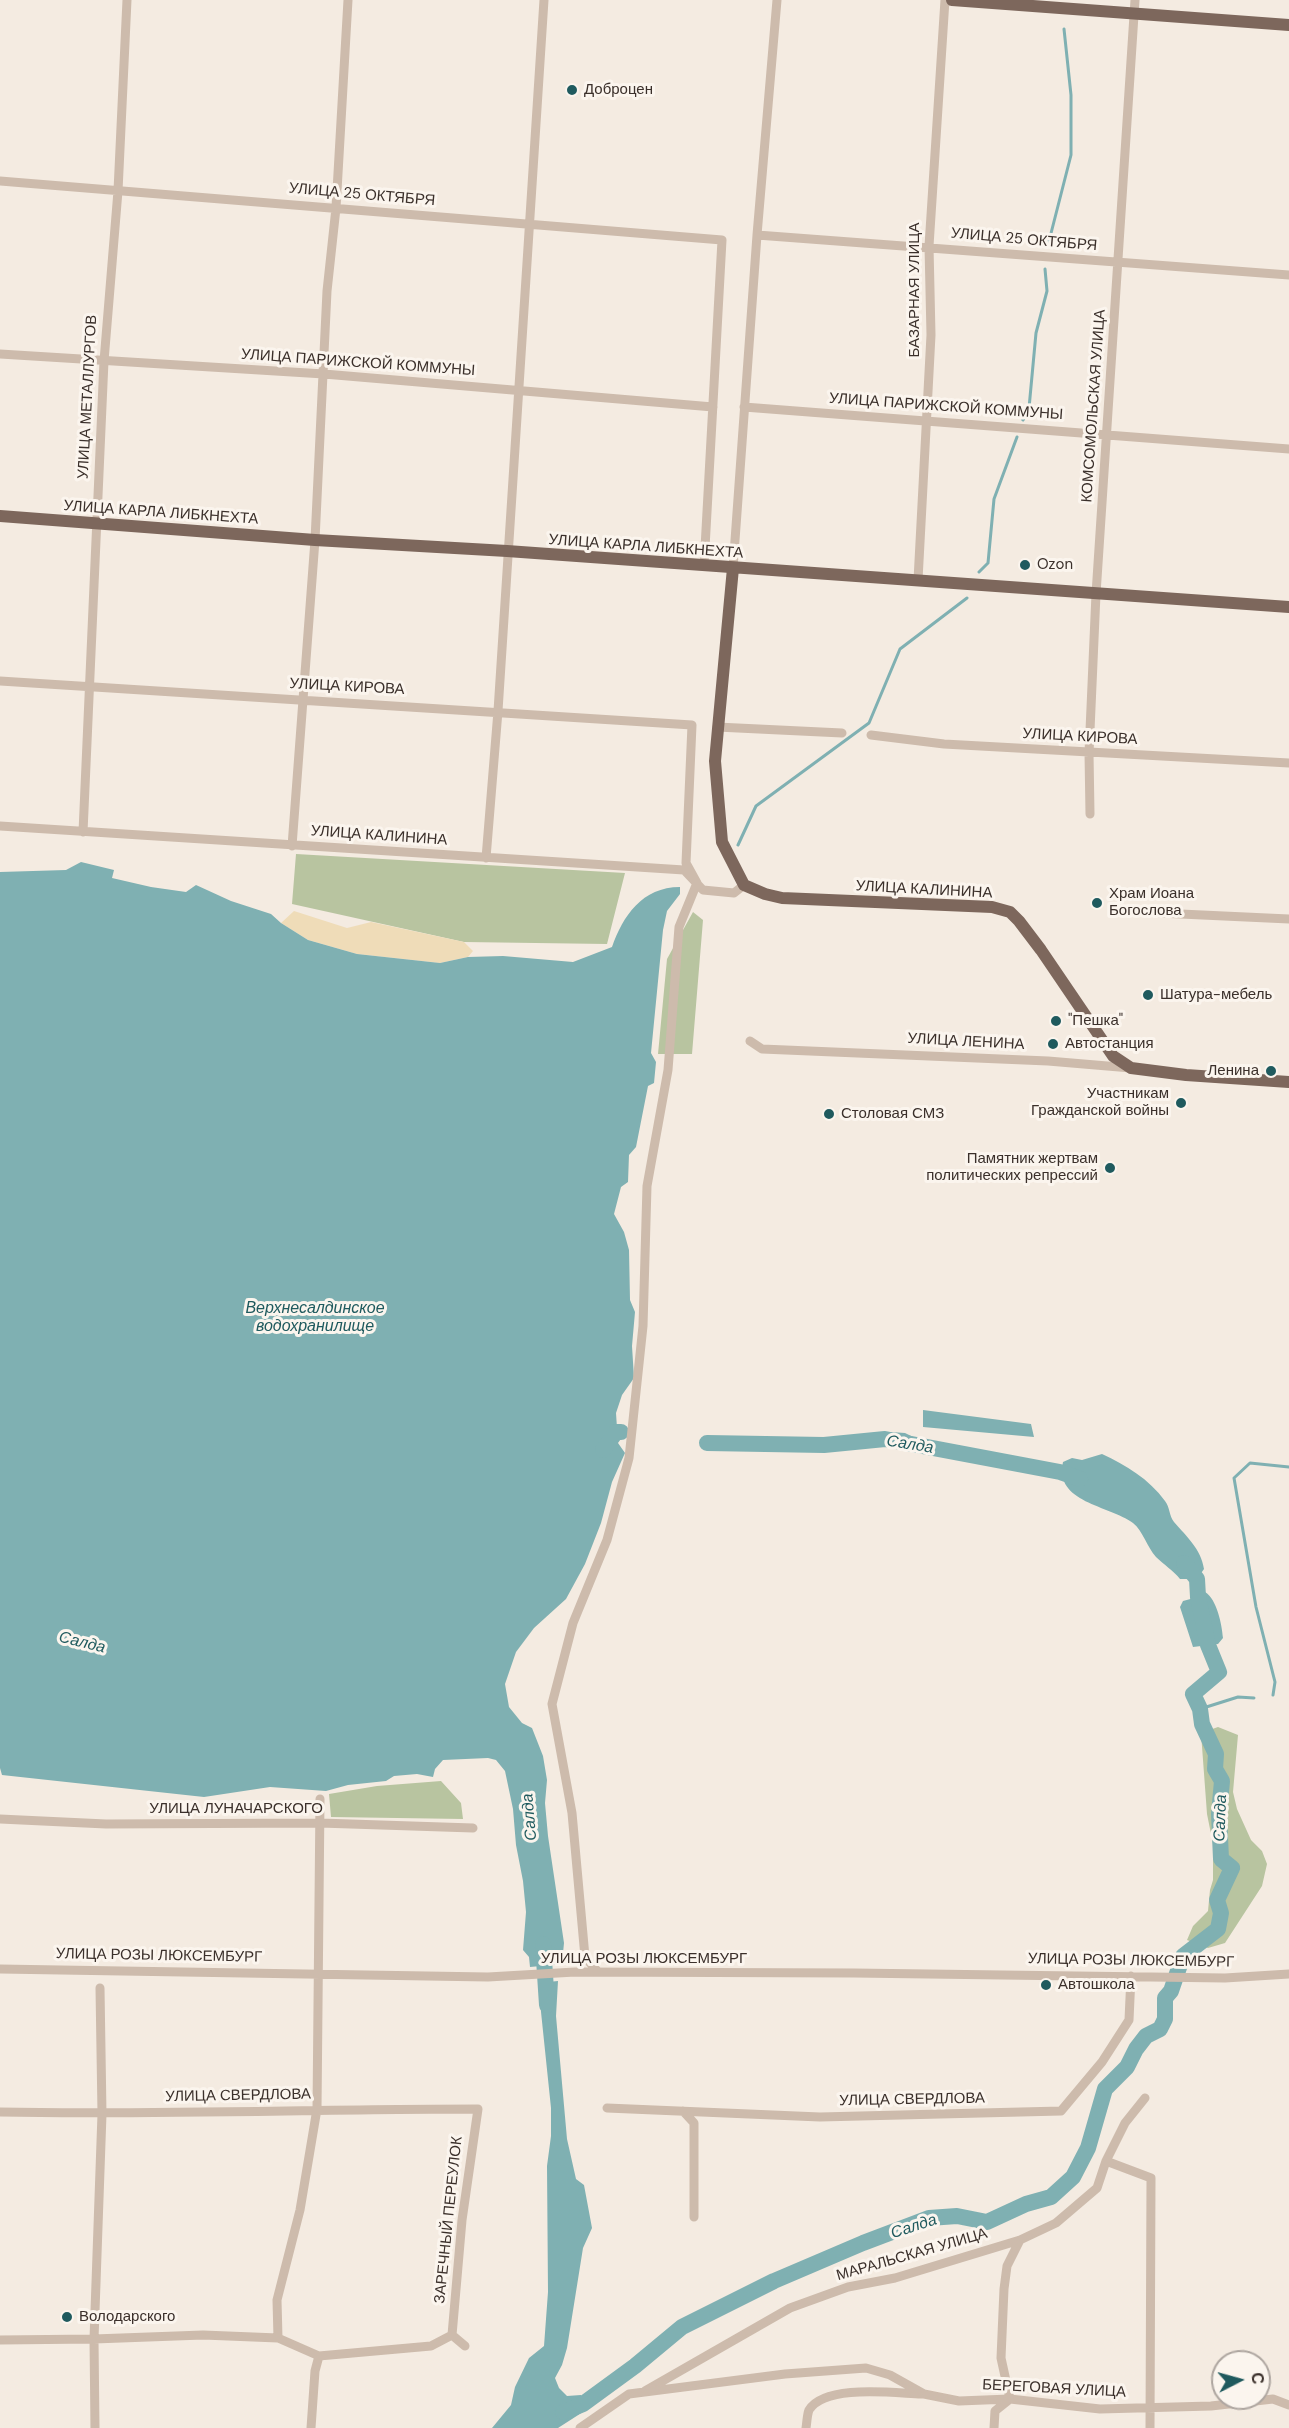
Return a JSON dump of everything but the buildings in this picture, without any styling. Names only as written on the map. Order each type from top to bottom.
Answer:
[{"type":"main road","points":[[952,0],[1289,25]]},
{"type":"main road","name":"УЛИЦА КАРЛА ЛИБКНЕХТА","points":[[0,516],[1289,607]]},
{"type":"main road","points":[[733,568],[715,761],[722,842],[744,885]]},
{"type":"main road","name":"УЛИЦА КАЛИНИНА","points":[[744,885],[782,898],[992,908],[1010,912],[1041,950],[1113,1056],[1131,1068]]},
{"type":"main road","name":"УЛИЦА ЛЕНИНА","points":[[1131,1068],[1186,1076],[1289,1082]]},
{"type":"street","name":"УЛИЦА МЕТАЛЛУРГОВ","points":[[83,832],[87,687],[104,361],[118,191],[127,0]]},
{"type":"street","points":[[292,846],[315,540],[327,291],[336,208],[348,0]]},
{"type":"street","points":[[486,858],[498,711],[544,0]]},
{"type":"street","points":[[733,568],[777,0]]},
{"type":"street","name":"БАЗАРНАЯ УЛИЦА","points":[[918,580],[931,335],[929,246],[945,0]]},
{"type":"street","name":"КОМСОМОЛЬСКАЯ УЛИЦА","points":[[1090,814],[1089,753],[1096,594],[1135,0]]},
{"type":"street","name":"УЛИЦА 25 ОКТЯБРЯ","points":[[0,181],[722,240],[713,407]]},
{"type":"street","name":"УЛИЦА 25 ОКТЯБРЯ","points":[[757,235],[929,246],[1119,264],[1289,275]]},
{"type":"street","name":"УЛИЦА ПАРИЖСКОЙ КОММУНЫ","points":[[0,354],[324,375],[713,407]]},
{"type":"street","points":[[704,566],[713,407]]},
{"type":"street","name":"УЛИЦА ПАРИЖСКОЙ КОММУНЫ","points":[[744,407],[1289,448]]},
{"type":"street","name":"УЛИЦА КИРОВА","points":[[0,681],[692,725],[686,864],[698,883]]},
{"type":"street","points":[[717,727],[842,733]]},
{"type":"street","name":"УЛИЦА КИРОВА","points":[[871,735],[944,744],[1289,763]]},
{"type":"street","name":"УЛИЦА КАЛИНИНА","points":[[0,826],[684,870],[703,890],[735,893],[744,885]]},
{"type":"street","points":[[598,1972],[585,1957],[572,1813],[552,1704],[573,1623],[607,1540],[629,1458],[644,1326],[647,1186],[668,1070],[679,927],[698,883]]},
{"type":"street","points":[[1158,913],[1289,920]]},
{"type":"street","name":"УЛИЦА ЛЕНИНА","points":[[750,1041],[762,1049],[1001,1058],[1131,1068]]},
{"type":"street","points":[[278,2338],[277,2300],[300,2210],[317,2109],[320,1799]]},
{"type":"street","name":"УЛИЦА ЛУНАЧАРСКОГО","points":[[0,1818],[106,1824],[320,1823],[473,1828]]},
{"type":"street","name":"УЛИЦА РОЗЫ ЛЮКСЕМБУРГ","points":[[0,1969],[488,1977],[575,1972],[1225,1978],[1289,1974]]},
{"type":"street","name":"УЛИЦА СВЕРДЛОВА","points":[[607,2108],[820,2117],[1061,2111],[1102,2062],[1129,2020],[1131,1976]]},
{"type":"street","points":[[94,2428],[94,2339],[102,2114],[100,1988]]},
{"type":"street","name":"МАРАЛЬСКАЯ УЛИЦА","points":[[640,2393],[790,2308],[848,2287],[895,2278],[1020,2240],[1056,2223],[1097,2188],[1106,2161],[1125,2123],[1145,2098]]},
{"type":"street","name":"УЛИЦА СВЕРДЛОВА","points":[[0,2112],[102,2114],[317,2109],[478,2109]]},
{"type":"street","name":"ЗАРЕЧНЫЙ ПЕРЕУЛОК","points":[[452,2335],[462,2220],[478,2109]]},
{"type":"street","points":[[683,2111],[694,2123],[694,2217]]},
{"type":"street","points":[[1106,2161],[1151,2178],[1152,2407],[1150,2428]]},
{"type":"street","points":[[994,2428],[995,2411],[1010,2399],[1001,2358],[1004,2289],[1007,2266],[1020,2240]]},
{"type":"street","points":[[0,2340],[203,2335],[278,2338],[319,2356],[431,2346],[452,2335],[465,2346]]},
{"type":"street","points":[[311,2428],[315,2371],[319,2356]]},
{"type":"street","name":"БЕРЕГОВАЯ УЛИЦА","points":[[580,2428],[629,2394],[785,2374],[866,2368],[890,2375],[924,2394]]},
{"type":"street","name":"БЕРЕГОВАЯ УЛИЦА","points":[[806,2428],[808,2411],[818,2400],[842,2392],[924,2394],[959,2401],[1010,2399],[1100,2409],[1211,2406],[1273,2399],[1289,2405]]},
{"type":"green space","points":[[296,854],[625,873],[607,944],[464,942],[292,904]]},
{"type":"green space","points":[[693,912],[703,920],[692,1054],[658,1054],[667,959]]},
{"type":"green space","points":[[1218,1727],[1238,1735],[1233,1792],[1237,1809],[1251,1840],[1262,1851],[1267,1864],[1262,1886],[1225,1943],[1208,1948],[1187,1940],[1193,1926],[1208,1911],[1213,1880],[1213,1844],[1207,1814],[1201,1733]]},
{"type":"green space","points":[[441,1781],[461,1803],[463,1819],[331,1817],[329,1794],[377,1786]]},
{"type":"sand","points":[[294,911],[347,928],[371,922],[464,942],[473,951],[468,957],[440,963],[357,954],[308,940],[281,923]]},
{"type":"water","name":"Верхнесалдинское водохранилище","points":[[81,862],[114,870],[112,878],[151,887],[186,892],[196,885],[231,901],[271,914],[308,940],[357,954],[440,963],[468,957],[503,956],[573,962],[612,947],[628,914],[645,898],[667,888],[680,887],[680,894],[667,911],[663,930],[651,1053],[656,1062],[654,1083],[648,1086],[636,1147],[629,1155],[628,1182],[621,1187],[614,1214],[624,1232],[629,1250],[630,1300],[635,1312],[632,1346],[634,1378],[622,1395],[616,1413],[618,1443],[625,1453],[612,1482],[601,1523],[585,1564],[566,1599],[534,1628],[516,1652],[505,1684],[509,1707],[522,1723],[532,1728],[543,1756],[547,1780],[545,1803],[548,1836],[564,1943],[563,1953],[559,1954],[562,1964],[530,1967],[529,1957],[523,1950],[526,1912],[513,1809],[505,1771],[496,1760],[488,1758],[443,1760],[435,1769],[433,1777],[417,1774],[394,1776],[386,1781],[348,1785],[326,1791],[270,1787],[204,1797],[2,1775],[0,1768],[0,872],[66,870]]},
{"type":"water","points":[[923,1410],[1031,1424],[1034,1437],[923,1427]]},
{"type":"water","points":[[891,1432],[905,1433],[940,1450],[930,1452],[892,1446],[886,1443],[885,1439]]},
{"type":"water","points":[[1102,1454],[1136,1473],[1165,1501],[1172,1520],[1200,1555],[1204,1569],[1197,1579],[1180,1579],[1156,1557],[1140,1530],[1133,1523],[1075,1495],[1067,1486],[1062,1476],[1063,1462],[1072,1458],[1082,1460]]},
{"type":"water","points":[[1205,1592],[1216,1606],[1223,1638],[1218,1644],[1193,1647],[1180,1607],[1183,1601],[1198,1597]]},
{"type":"water","points":[[558,1981],[556,2016],[567,2139],[576,2179],[584,2185],[592,2228],[583,2248],[567,2348],[555,2378],[559,2388],[567,2396],[581,2395],[586,2410],[558,2428],[492,2428],[511,2405],[515,2387],[529,2358],[544,2346],[548,2292],[547,2166],[551,2136],[551,2108],[538,1983]]},
{"type":"waterway","points":[[1048,245],[1071,155],[1071,95],[1064,29]]},
{"type":"waterway","points":[[1023,420],[1029,408],[1036,333],[1047,291],[1045,269]]},
{"type":"waterway","points":[[979,572],[988,563],[994,499],[1017,437]]},
{"type":"waterway","points":[[738,845],[756,806],[869,723],[900,649],[967,598]]},
{"type":"waterway","points":[[603,1450],[616,1432],[621,1432]]},
{"type":"waterway","name":"Салда","points":[[707,1443],[824,1445],[885,1439],[1060,1472],[1080,1479]]},
{"type":"waterway","points":[[1273,1695],[1275,1682],[1256,1607],[1234,1478],[1250,1463],[1289,1467]]},
{"type":"waterway","name":"Салда","points":[[563,2412],[583,2404],[635,2366],[682,2327],[774,2281],[929,2218],[957,2216],[987,2222],[1026,2204],[1051,2197],[1073,2177],[1088,2148],[1105,2089],[1127,2067],[1146,2036],[1160,2029],[1165,2019],[1165,1998],[1171,1991],[1183,1956],[1218,1929],[1221,1913],[1217,1900],[1232,1868],[1221,1859],[1219,1814],[1222,1781],[1215,1769],[1216,1754],[1202,1724],[1200,1709],[1193,1694],[1219,1672],[1208,1645],[1198,1597],[1197,1579],[1184,1563]]},
{"type":"waterway","points":[[1200,1709],[1238,1697],[1254,1698]]},
{"type":"waterway","name":"Салда","points":[[543,1944],[547,2005]]},
{"type":"place","name":"Доброцен","points":[[572,90]]},
{"type":"place","name":"Ozon","points":[[1025,565]]},
{"type":"place","name":"Храм Иоана Богослова","points":[[1097,903]]},
{"type":"place","name":"Шатура-мебель","points":[[1148,995]]},
{"type":"place","name":"\"Пешка\"","points":[[1056,1021]]},
{"type":"place","name":"Автостанция","points":[[1053,1044]]},
{"type":"place","name":"Ленина","points":[[1271,1071]]},
{"type":"place","name":"Участникам Гражданской войны","points":[[1181,1103]]},
{"type":"place","name":"Столовая СМЗ","points":[[829,1114]]},
{"type":"place","name":"Памятник жертвам политических репрессий","points":[[1110,1168]]},
{"type":"place","name":"Автошкола","points":[[1046,1985]]},
{"type":"place","name":"Володарского","points":[[67,2317]]}]
